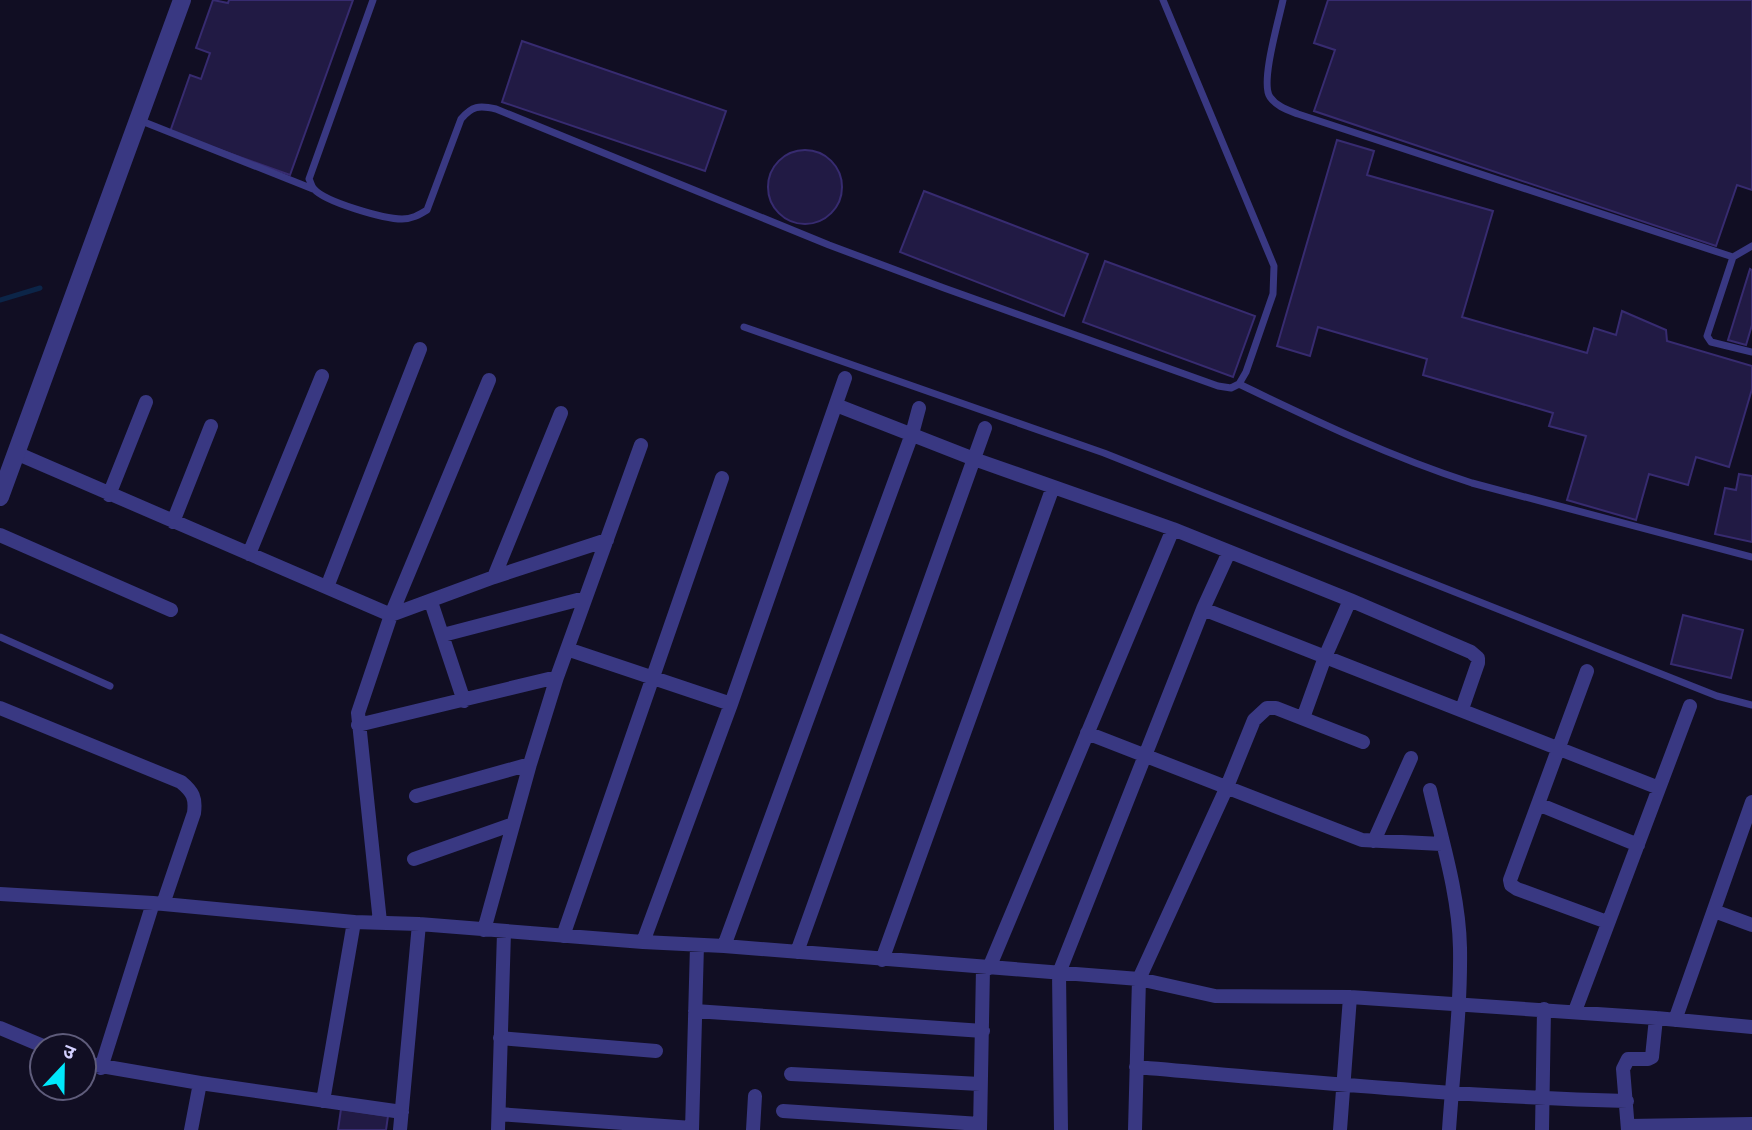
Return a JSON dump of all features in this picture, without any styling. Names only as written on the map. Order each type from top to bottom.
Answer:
[{"type":"street","points":[[0,496],[182,0]]},
{"type":"street","points":[[327,587],[420,349]]},
{"type":"street","points":[[249,554],[322,376]]},
{"type":"street","points":[[643,942],[731,704],[845,378]]},
{"type":"street","points":[[380,922],[358,725],[361,701],[391,615],[489,380]]},
{"type":"street","points":[[109,495],[146,402]]},
{"type":"street","points":[[836,405],[974,459],[1173,529],[1476,654],[1478,663],[1462,709]]},
{"type":"street","points":[[724,946],[912,434],[919,408]]},
{"type":"street","points":[[494,576],[561,413]]},
{"type":"street","points":[[173,522],[211,426]]},
{"type":"street","points":[[797,952],[985,428]]},
{"type":"street","points":[[484,930],[557,677],[640,445]]},
{"type":"street","points":[[16,453],[391,615],[494,576],[607,540]]},
{"type":"street","points":[[563,936],[722,478]]},
{"type":"street","points":[[882,960],[1053,487]]},
{"type":"street","points":[[783,1111],[980,1127],[986,968],[1173,529]]},
{"type":"street","points":[[0,535],[171,610]]},
{"type":"street","points":[[1061,1130],[1059,973],[1203,609],[1229,552]]},
{"type":"street","points":[[443,635],[586,598]]},
{"type":"street","points":[[1303,718],[1325,657],[1350,600]]},
{"type":"street","points":[[431,601],[464,701]]},
{"type":"street","points":[[1203,609],[1660,788]]},
{"type":"street","points":[[567,649],[731,704]]},
{"type":"street","points":[[1587,671],[1511,874],[1511,885],[1608,922]]},
{"type":"street","points":[[358,725],[557,677]]},
{"type":"street","points":[[1574,1011],[1690,706]]},
{"type":"street","points":[[0,708],[181,782],[191,790],[196,800],[194,813],[158,904],[101,1068]]},
{"type":"street","points":[[1135,1130],[1139,979],[1226,789],[1254,720],[1267,708],[1276,708],[1363,742]]},
{"type":"street","points":[[1087,733],[1362,840],[1442,844]]},
{"type":"street","points":[[1374,841],[1410,758]]},
{"type":"street","points":[[416,796],[530,764]]},
{"type":"street","points":[[1430,790],[1458,930],[1458,1003],[1449,1130]]},
{"type":"street","points":[[1675,1020],[1752,802]]},
{"type":"street","points":[[1538,804],[1638,845]]},
{"type":"street","points":[[414,859],[513,824]]},
{"type":"street","points":[[0,894],[1139,979],[1215,996],[1350,997],[1458,1003],[1752,1027]]},
{"type":"street","points":[[1714,911],[1752,925]]},
{"type":"street","points":[[323,1101],[354,922]]},
{"type":"street","points":[[400,1130],[419,924]]},
{"type":"street","points":[[498,1130],[504,932]]},
{"type":"street","points":[[499,1114],[583,1126],[692,1129],[697,945]]},
{"type":"street","points":[[1339,1130],[1350,997]]},
{"type":"street","points":[[1542,1130],[1544,1009]]},
{"type":"street","points":[[695,1011],[983,1031]]},
{"type":"street","points":[[1656,1018],[1652,1057],[1628,1059],[1623,1069],[1628,1128],[1752,1124]]},
{"type":"street","points":[[0,1028],[28,1040]]},
{"type":"street","points":[[500,1038],[656,1051]]},
{"type":"street","points":[[98,1067],[402,1112]]},
{"type":"street","points":[[1136,1067],[1343,1085],[1627,1101]]},
{"type":"street","points":[[791,1074],[980,1084]]},
{"type":"street","points":[[191,1130],[200,1083]]},
{"type":"street","points":[[754,1130],[755,1096]]},
{"type":"lane","points":[[314,189],[309,179],[373,0]]},
{"type":"lane","points":[[138,120],[314,189],[331,200],[388,218],[403,219],[416,217],[427,210],[461,119],[470,109],[488,107],[829,245],[1218,386],[1231,387],[1239,384],[1245,372],[1273,295],[1274,266],[1163,0]]},
{"type":"lane","points":[[1283,0],[1267,81],[1268,95],[1278,105],[1298,114],[1733,257]]},
{"type":"lane","points":[[1752,246],[1733,257],[1707,337],[1710,342],[1752,352]]},
{"type":"lane","points":[[744,327],[1104,453],[1732,702],[1752,705]]},
{"type":"lane","points":[[1239,384],[1358,441],[1427,468],[1472,483],[1752,557]]},
{"type":"lane","points":[[0,637],[110,686]]},
{"type":"building","points":[[213,0],[228,3],[229,0],[353,0],[290,175],[170,132],[190,75],[201,79],[210,53],[196,48]]},
{"type":"building","points":[[1328,0],[1752,0],[1752,190],[1737,185],[1716,246],[1314,111],[1335,50],[1314,43]]},
{"type":"building","points":[[522,41],[726,111],[705,171],[502,102]]},
{"type":"building","points":[[1337,140],[1374,151],[1367,175],[1493,211],[1462,317],[1587,353],[1594,328],[1616,335],[1622,311],[1666,330],[1667,341],[1752,366],[1752,389],[1729,467],[1696,457],[1688,485],[1649,474],[1636,520],[1567,500],[1586,436],[1549,426],[1553,413],[1423,375],[1427,359],[1318,327],[1310,356],[1277,346]]},
{"type":"building","points":[[805,150],[819,153],[831,161],[839,173],[842,187],[839,201],[831,213],[819,221],[805,224],[791,221],[779,213],[771,201],[768,187],[771,173],[779,161],[791,153]]},
{"type":"building","points":[[924,191],[1088,254],[1064,316],[900,252]]},
{"type":"building","points":[[1105,261],[1255,316],[1233,377],[1083,322]]},
{"type":"building","points":[[1750,269],[1752,325],[1746,345],[1728,340]]},
{"type":"building","points":[[1739,474],[1752,476],[1752,542],[1715,534],[1725,488],[1736,490]]},
{"type":"building","points":[[1683,615],[1743,630],[1731,678],[1671,664]]},
{"type":"building","points":[[341,1109],[388,1116],[386,1130],[338,1130]]},
{"type":"waterway","points":[[0,300],[40,288]]}]
